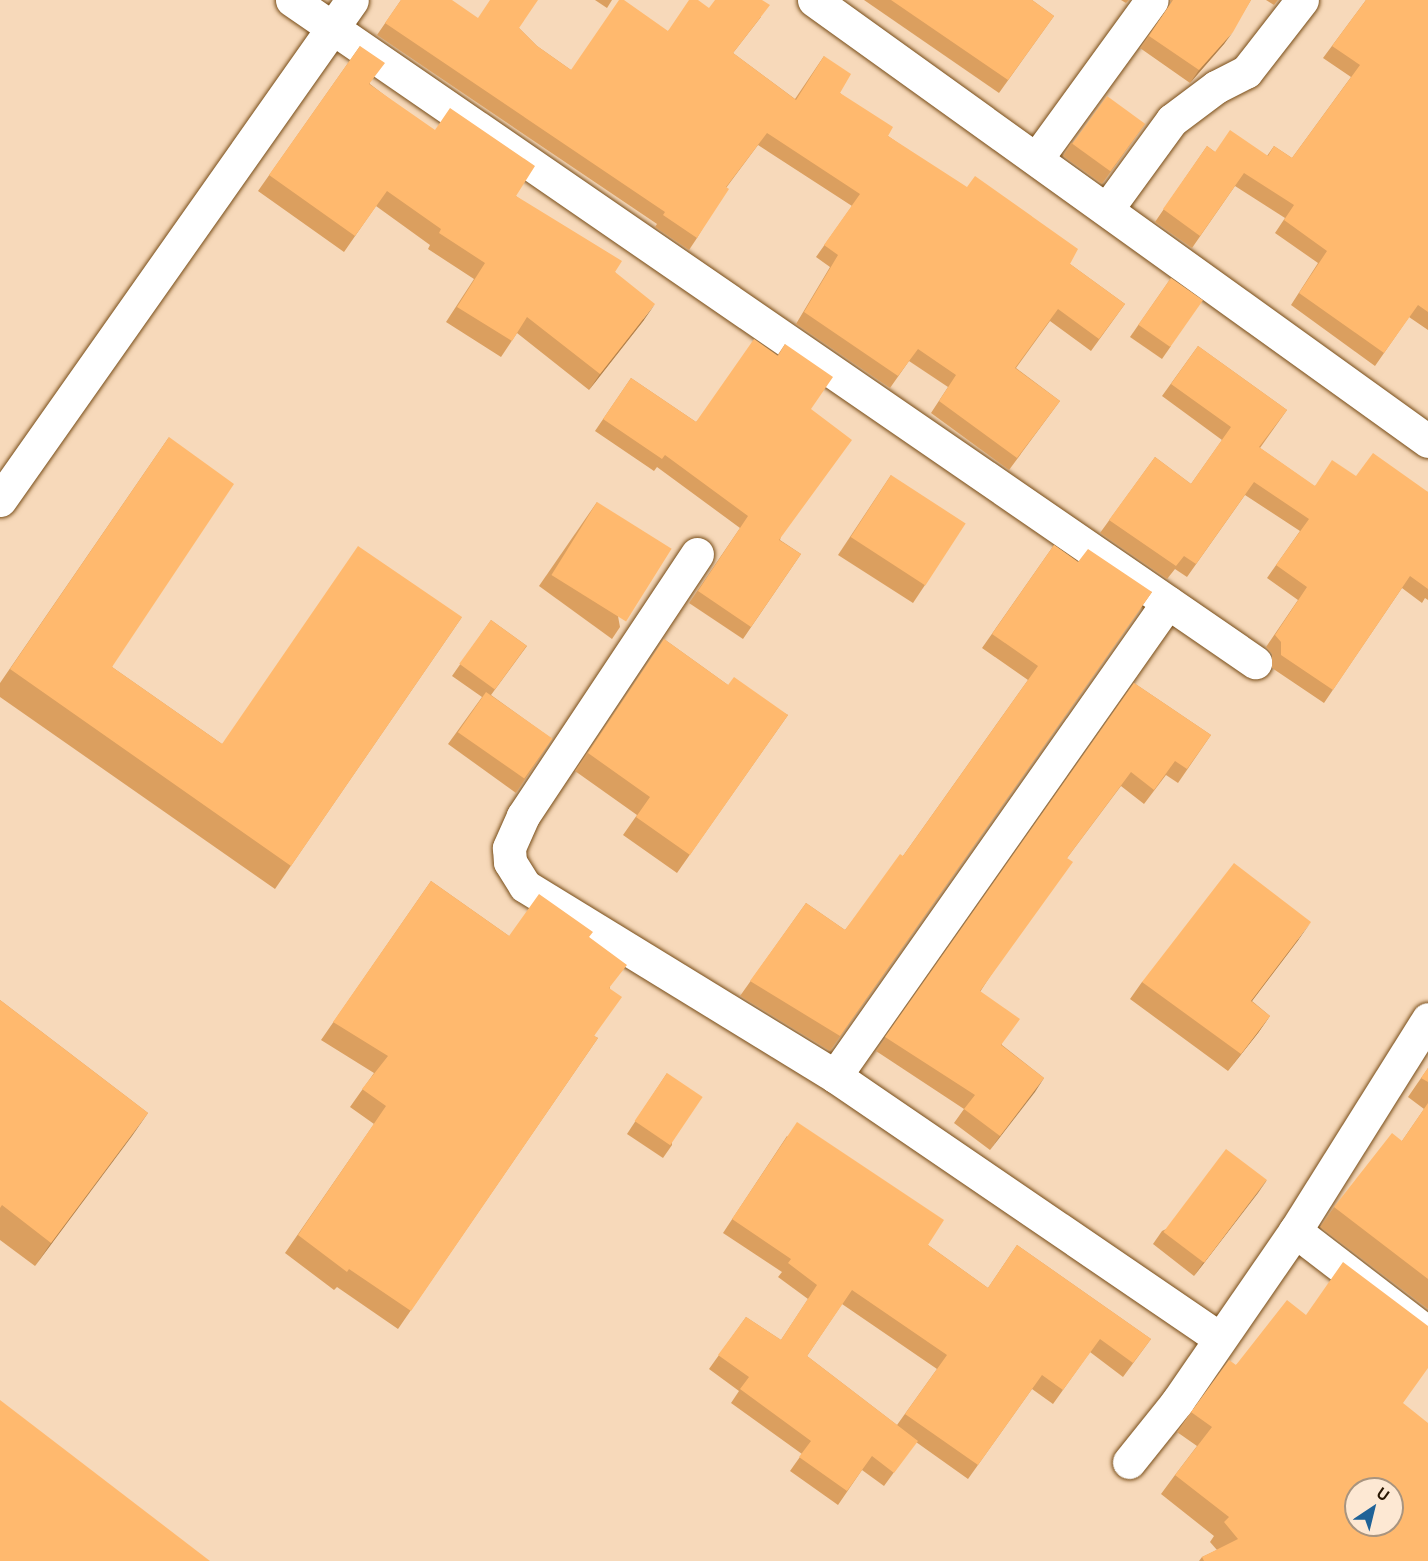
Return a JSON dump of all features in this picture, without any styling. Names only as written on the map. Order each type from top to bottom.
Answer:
[{"type":"street","points":[[292,0],[1256,662]]},
{"type":"street","points":[[0,500],[352,0]]},
{"type":"street","points":[[814,0],[1428,441]]},
{"type":"street","points":[[1036,158],[1152,0]]},
{"type":"street","points":[[1107,209],[1172,120],[1216,87],[1246,72],[1302,0]]},
{"type":"street","points":[[697,554],[523,816],[509,848],[510,862],[525,886],[835,1076],[1219,1338]]},
{"type":"street","points":[[835,1076],[1168,602]]},
{"type":"street","points":[[1129,1462],[1177,1402],[1295,1231],[1428,1019]]},
{"type":"street","points":[[1295,1231],[1428,1333]]},
{"type":"building","points":[[401,0],[452,0],[478,18],[490,0],[538,0],[519,28],[537,46],[571,70],[619,0],[624,0],[668,31],[689,0],[698,0],[709,8],[715,0],[762,0],[770,5],[733,53],[796,100],[824,56],[851,74],[840,93],[893,127],[888,136],[967,187],[975,176],[1078,249],[1070,264],[1125,304],[1099,339],[1058,309],[1015,368],[1060,401],[1017,458],[939,401],[956,375],[918,349],[898,376],[804,312],[838,255],[824,245],[860,194],[767,133],[726,187],[729,189],[697,238],[663,215],[665,212],[385,23]]},
{"type":"building","points":[[891,0],[1032,0],[1054,16],[1008,80]]},
{"type":"building","points":[[1173,0],[1251,0],[1233,32],[1199,70],[1149,36]]},
{"type":"building","points":[[1366,0],[1428,0],[1428,312],[1418,305],[1384,353],[1299,293],[1327,251],[1284,220],[1294,205],[1244,173],[1200,236],[1163,209],[1207,146],[1215,152],[1230,130],[1268,156],[1274,146],[1292,158],[1360,65],[1332,46]]},
{"type":"building","points":[[360,46],[385,63],[369,84],[435,130],[450,108],[535,166],[516,196],[622,261],[615,272],[655,304],[600,374],[527,317],[512,341],[457,307],[485,263],[439,233],[441,229],[387,191],[355,236],[269,175]]},
{"type":"building","points":[[1107,96],[1145,124],[1110,171],[1072,144]]},
{"type":"building","points":[[1171,278],[1203,300],[1170,347],[1138,325]]},
{"type":"building","points":[[754,339],[778,356],[785,344],[833,377],[811,409],[852,440],[779,540],[801,554],[751,627],[698,591],[748,516],[665,455],[662,459],[603,419],[631,378],[696,422]]},
{"type":"building","points":[[1198,346],[1287,410],[1259,447],[1315,486],[1332,460],[1356,476],[1373,453],[1428,492],[1428,589],[1410,576],[1333,690],[1281,655],[1281,642],[1275,635],[1307,587],[1276,565],[1309,519],[1254,482],[1196,564],[1184,556],[1176,566],[1109,520],[1155,457],[1191,484],[1231,427],[1171,384]]},
{"type":"building","points":[[169,437],[234,484],[112,667],[222,744],[358,546],[462,617],[291,866],[10,669]]},
{"type":"building","points":[[891,475],[966,523],[925,586],[851,537]]},
{"type":"building","points":[[597,502],[672,549],[626,622],[551,575]]},
{"type":"building","points":[[1054,545],[1078,562],[1088,549],[1152,592],[840,1036],[750,981],[806,903],[845,930],[900,854],[903,856],[1038,666],[992,634]]},
{"type":"building","points":[[491,620],[527,646],[495,690],[459,664]]},
{"type":"building","points":[[664,639],[728,685],[734,677],[788,715],[690,855],[636,817],[650,797],[588,753]]},
{"type":"building","points":[[1134,683],[1211,735],[1187,769],[1175,761],[1154,790],[1131,772],[1067,858],[1073,862],[980,991],[1020,1019],[1001,1045],[1044,1078],[1000,1136],[964,1109],[975,1095],[885,1037]]},
{"type":"building","points":[[486,692],[552,738],[524,779],[458,732]]},
{"type":"building","points":[[1234,863],[1311,922],[1251,1001],[1270,1016],[1241,1054],[1142,982]]},
{"type":"building","points":[[431,881],[509,936],[539,894],[593,932],[589,937],[627,965],[609,988],[622,997],[594,1036],[598,1038],[411,1311],[349,1269],[347,1272],[298,1235],[386,1106],[362,1089],[388,1056],[333,1022]]},
{"type":"building","points":[[0,1000],[148,1113],[51,1243],[2,1205],[0,1208]]},
{"type":"building","points":[[1428,1068],[1428,1082],[1421,1078]]},
{"type":"building","points":[[667,1073],[703,1097],[670,1145],[635,1121]]},
{"type":"building","points":[[1428,1103],[1428,1279],[1334,1207],[1392,1133],[1402,1141]]},
{"type":"building","points":[[797,1122],[944,1220],[928,1245],[988,1288],[1017,1245],[1151,1339],[1133,1363],[1100,1339],[1063,1390],[1042,1375],[978,1465],[905,1414],[947,1355],[852,1290],[807,1356],[918,1441],[894,1473],[872,1456],[847,1491],[799,1457],[811,1441],[740,1389],[749,1377],[718,1355],[746,1317],[781,1340],[817,1285],[788,1263],[791,1259],[732,1219]]},
{"type":"building","points":[[1226,1149],[1267,1180],[1204,1263],[1163,1232]]},
{"type":"building","points":[[1343,1262],[1428,1326],[1428,1368],[1403,1403],[1428,1423],[1428,1561],[1204,1561],[1202,1557],[1238,1539],[1224,1522],[1229,1517],[1175,1475],[1212,1427],[1191,1412],[1229,1360],[1236,1365],[1287,1300],[1306,1315]]},
{"type":"building","points":[[0,1400],[210,1561],[0,1561]]}]
